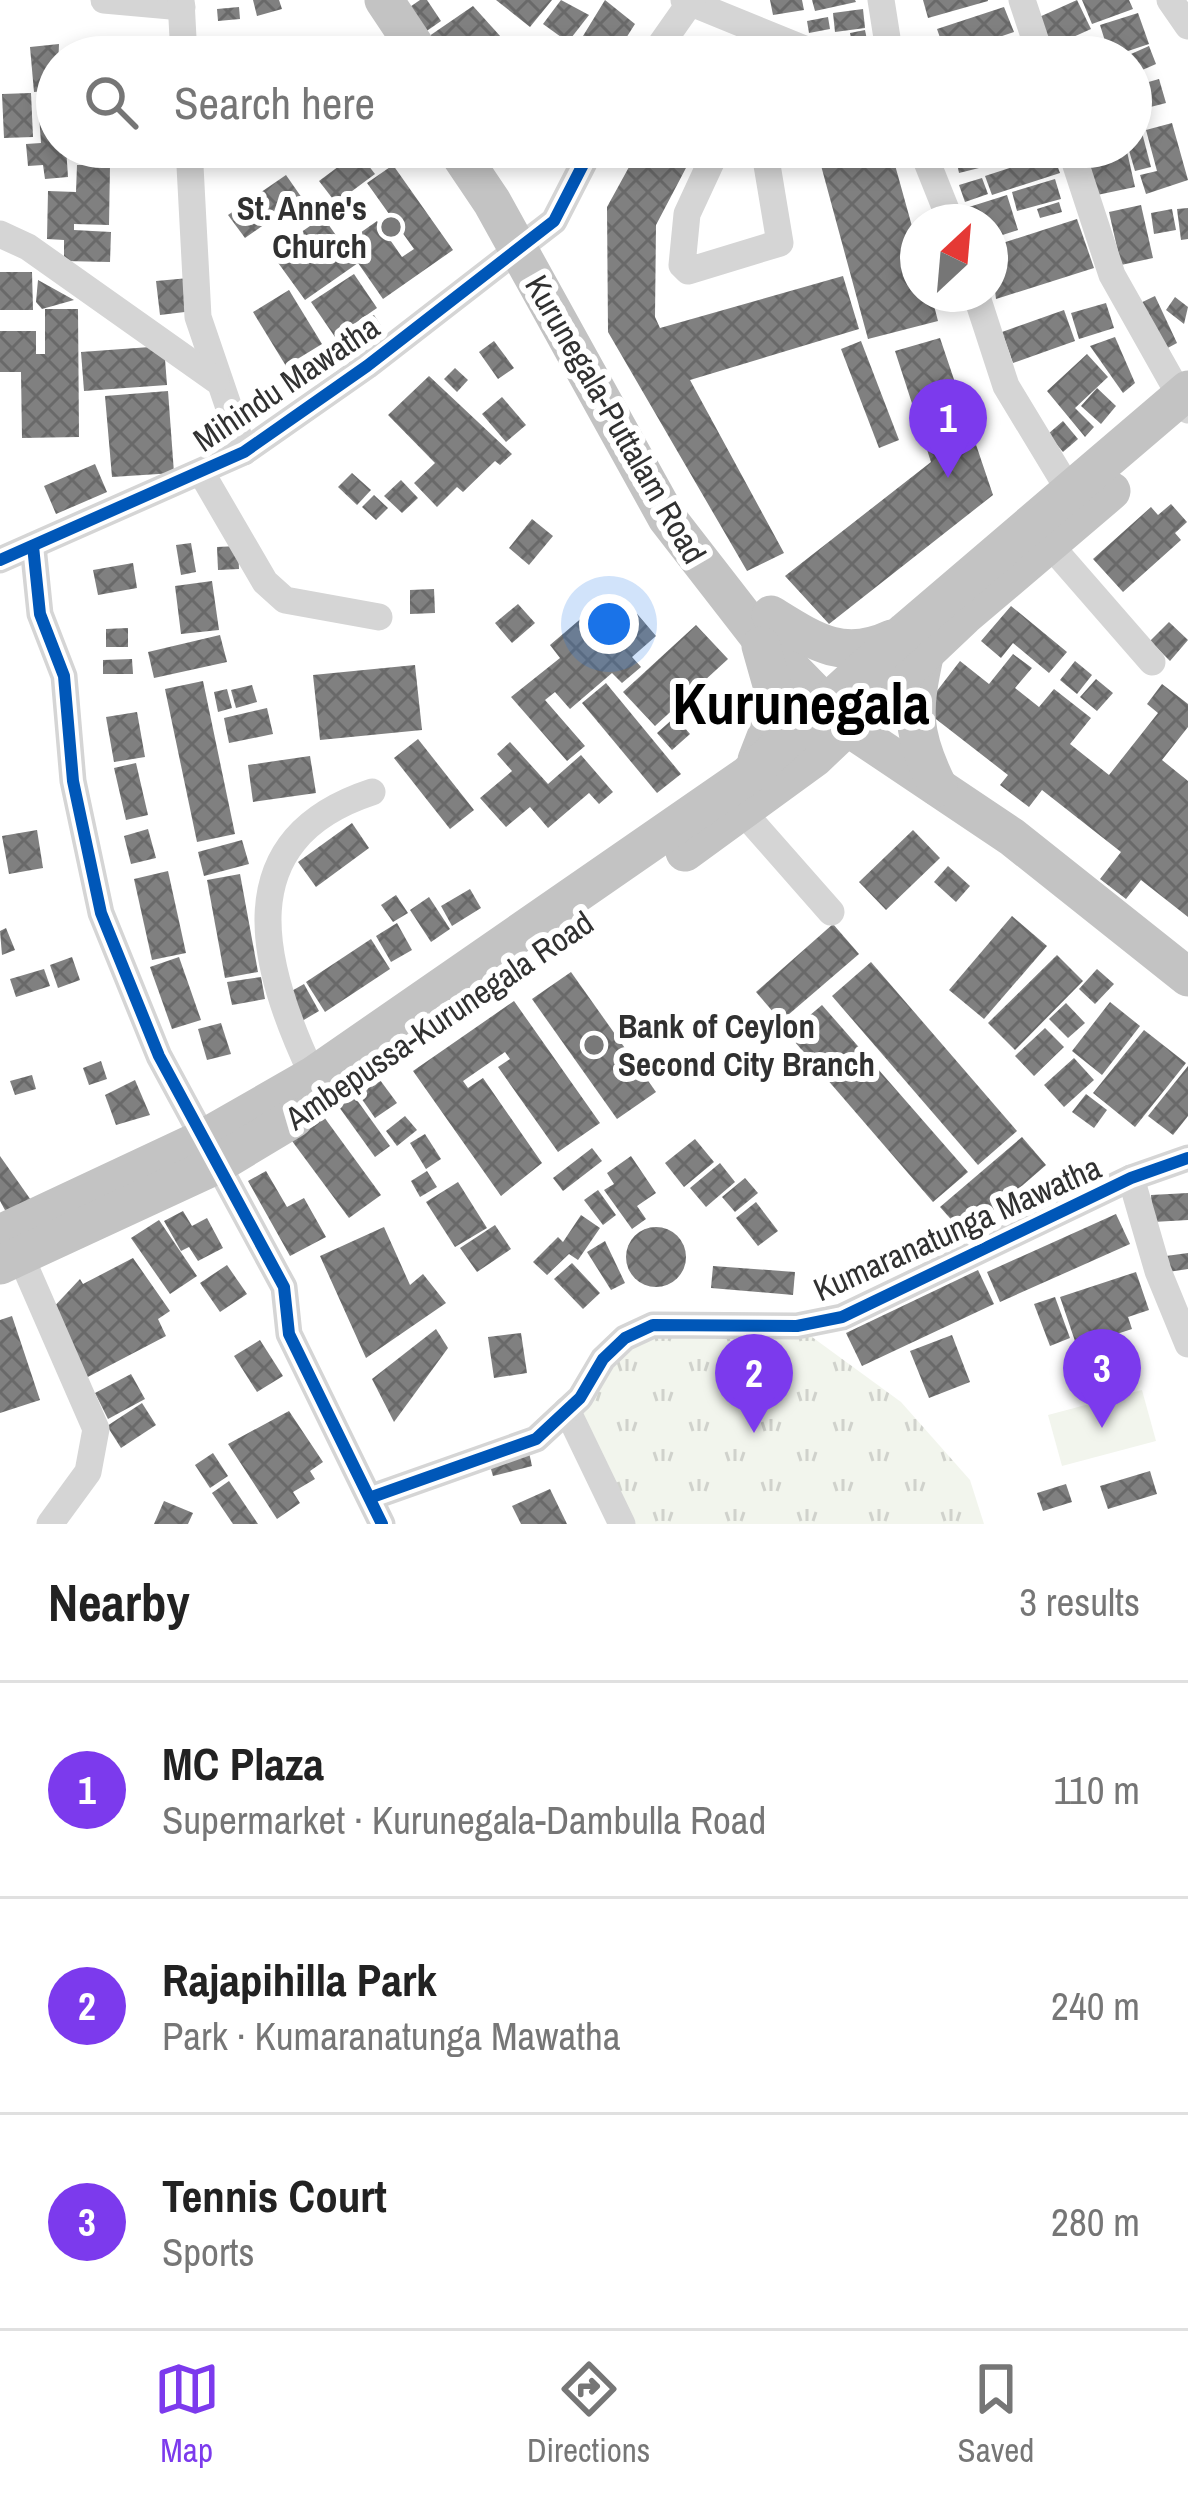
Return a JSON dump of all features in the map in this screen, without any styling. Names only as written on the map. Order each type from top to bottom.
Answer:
[{"type":"highway","points":[[357,0],[380,36]]},
{"type":"highway","points":[[384,0],[408,36]]},
{"type":"highway","name":"Kurunegala-Puttalam Road","points":[[471,168],[526,242],[687,509],[764,625],[846,707],[938,787]]},
{"type":"highway","name":"Kurunegala-Puttalam Road","points":[[491,168],[526,242]]},
{"type":"highway","points":[[938,787],[914,734],[915,642],[1186,406]]},
{"type":"highway","points":[[753,794],[778,706],[764,625],[842,652],[915,642],[1050,544],[1077,503]]},
{"type":"highway","name":"Ambepussa-Kurunegala Road","points":[[7,1252],[388,1058],[753,794],[915,642]]},
{"type":"highway","points":[[753,794],[845,764],[888,769],[938,787],[1012,838],[1186,976]]},
{"type":"highway","name":"Ambepussa-Kurunegala Road","points":[[210,1152],[313,1076],[753,794]]},
{"type":"street","points":[[104,0],[182,4],[183,36]]},
{"type":"street","points":[[880,0],[886,36]]},
{"type":"street","points":[[1022,0],[1034,36]]},
{"type":"street","points":[[1170,0],[1188,26]]},
{"type":"street","points":[[666,36],[689,1],[750,36]]},
{"type":"street","points":[[190,168],[198,317],[244,452]]},
{"type":"street","name":"Mihindu Mawatha","points":[[0,560],[244,452],[367,367],[554,221],[581,168]]},
{"type":"street","points":[[708,168],[687,214],[682,265],[688,271],[776,249],[780,243],[768,168]]},
{"type":"street","points":[[929,168],[944,204]]},
{"type":"street","points":[[1077,168],[1112,275],[1186,406]]},
{"type":"street","points":[[0,234],[28,247],[216,380]]},
{"type":"street","points":[[982,312],[1006,386],[1077,503]]},
{"type":"street","points":[[201,472],[265,582],[285,601],[379,617]]},
{"type":"street","points":[[1050,544],[1152,662]]},
{"type":"street","points":[[33,547],[40,614],[64,676],[73,781],[101,914],[134,1002],[284,1287],[289,1334],[377,1511]]},
{"type":"street","points":[[313,1076],[279,1005],[268,925],[277,862],[299,830],[329,806],[371,792]]},
{"type":"street","points":[[753,794],[831,912]]},
{"type":"street","name":"Kumaranatunga Mawatha","points":[[377,1511],[536,1439],[567,1410],[603,1359],[625,1338],[653,1325],[797,1326],[842,1317],[1131,1178],[1188,1158]]},
{"type":"street","points":[[1131,1178],[1158,1270],[1188,1344]]},
{"type":"street","points":[[7,1252],[96,1429],[88,1472],[50,1524]]},
{"type":"street","points":[[567,1410],[622,1524]]},
{"type":"green space","points":[[797,1326],[901,1402],[970,1480],[984,1524],[622,1524],[567,1410],[625,1338]]},
{"type":"green space","points":[[1142,1390],[1156,1441],[1062,1466],[1048,1415]]},
{"type":"building","points":[[253,0],[279,0],[282,9],[257,16]]},
{"type":"building","points":[[427,0],[441,21],[421,35],[404,11]]},
{"type":"building","points":[[496,0],[552,0],[530,27]]},
{"type":"building","points":[[561,0],[589,15],[573,36],[560,36],[543,24]]},
{"type":"building","points":[[605,0],[635,24],[627,36],[583,36]]},
{"type":"building","points":[[770,0],[802,0],[804,10],[773,15]]},
{"type":"building","points":[[812,0],[855,0],[856,2],[815,11]]},
{"type":"building","points":[[923,0],[988,0],[988,1],[928,18]]},
{"type":"building","points":[[1077,0],[1091,29],[1075,36],[1046,36],[1037,18]]},
{"type":"building","points":[[1082,0],[1129,0],[1133,9],[1092,24]]},
{"type":"building","points":[[473,6],[500,36],[429,36]]},
{"type":"building","points":[[239,7],[240,19],[218,21],[217,9]]},
{"type":"building","points":[[1004,7],[1014,32],[939,36],[937,29]]},
{"type":"building","points":[[863,9],[865,28],[835,32],[833,13]]},
{"type":"building","points":[[1138,13],[1146,36],[1103,36],[1100,25]]},
{"type":"building","points":[[828,17],[830,29],[809,33],[807,21]]},
{"type":"building","points":[[36,46],[36,92],[34,92],[30,47]]},
{"type":"building","points":[[1159,79],[1166,103],[1152,107],[1152,81]]},
{"type":"building","points":[[31,93],[33,137],[4,138],[2,94]]},
{"type":"building","points":[[1172,123],[1188,180],[1146,194],[1140,175],[1157,171],[1152,128]]},
{"type":"building","points":[[36,143],[36,165],[28,166],[26,144]]},
{"type":"building","points":[[43,168],[67,168],[68,177],[45,179]]},
{"type":"building","points":[[77,168],[110,168],[109,225],[74,224],[74,230],[111,232],[110,262],[64,261],[64,240],[47,239],[48,191],[76,192]]},
{"type":"building","points":[[336,168],[370,168],[375,174],[336,203],[319,181]]},
{"type":"building","points":[[395,168],[453,250],[383,299],[358,263],[305,300],[271,253],[323,217],[343,245],[377,221],[402,257],[414,249],[367,183]]},
{"type":"building","points":[[628,168],[686,168],[656,225],[655,317],[660,328],[843,276],[859,329],[690,380],[784,553],[747,571],[608,332],[607,207]]},
{"type":"building","points":[[822,168],[896,168],[906,204],[900,204],[900,312],[936,312],[938,321],[868,339]]},
{"type":"building","points":[[1010,168],[1058,168],[1060,173],[992,195],[985,176]]},
{"type":"building","points":[[1091,168],[1131,168],[1135,187],[1097,195]]},
{"type":"building","points":[[286,175],[302,198],[245,238],[228,215]]},
{"type":"building","points":[[982,178],[988,194],[965,202],[959,185]]},
{"type":"building","points":[[1055,179],[1061,199],[1017,211],[1012,192]]},
{"type":"building","points":[[1007,195],[1018,230],[1008,233],[1008,204],[978,204]]},
{"type":"building","points":[[1059,202],[1062,212],[1040,218],[1037,209]]},
{"type":"building","points":[[1141,205],[1153,258],[1121,265],[1109,212]]},
{"type":"building","points":[[1188,208],[1188,239],[1181,240],[1177,209]]},
{"type":"building","points":[[1172,209],[1176,230],[1154,234],[1151,213]]},
{"type":"building","points":[[1077,219],[1094,268],[1008,295],[1008,241]]},
{"type":"building","points":[[0,272],[32,272],[33,310],[0,310]]},
{"type":"building","points":[[354,274],[377,308],[335,337],[311,302]]},
{"type":"building","points":[[189,278],[193,311],[160,315],[156,281]]},
{"type":"building","points":[[38,280],[74,300],[42,309],[36,302]]},
{"type":"building","points":[[289,290],[322,344],[286,366],[253,312]]},
{"type":"building","points":[[1155,296],[1177,343],[1162,351],[1134,306]]},
{"type":"building","points":[[1175,297],[1188,307],[1184,324],[1166,310]]},
{"type":"building","points":[[1106,303],[1114,328],[1079,339],[1071,313]]},
{"type":"building","points":[[45,309],[78,309],[79,437],[22,438],[21,372],[0,372],[0,331],[36,331],[36,354],[45,354]]},
{"type":"building","points":[[1064,310],[1075,341],[1013,363],[1002,332]]},
{"type":"building","points":[[374,315],[385,332],[371,342],[359,324]]},
{"type":"building","points":[[353,332],[365,351],[350,360],[338,342]]},
{"type":"building","points":[[1115,337],[1135,383],[1123,393],[1090,346]]},
{"type":"building","points":[[940,338],[993,495],[829,624],[785,576],[931,462],[895,351]]},
{"type":"building","points":[[494,341],[514,368],[498,379],[479,352]]},
{"type":"building","points":[[861,341],[899,440],[879,448],[841,349]]},
{"type":"building","points":[[164,346],[167,385],[84,391],[81,352]]},
{"type":"building","points":[[1087,354],[1108,377],[1075,408],[1094,427],[1085,437],[1047,391]]},
{"type":"building","points":[[455,368],[468,380],[457,392],[444,379]]},
{"type":"building","points":[[429,376],[512,454],[500,465],[495,461],[463,492],[457,487],[437,507],[414,483],[435,463],[388,415]]},
{"type":"building","points":[[1097,388],[1116,406],[1101,424],[1081,406]]},
{"type":"building","points":[[168,391],[174,473],[112,477],[105,396]]},
{"type":"building","points":[[502,397],[526,425],[506,442],[482,414]]},
{"type":"building","points":[[1063,421],[1078,439],[1063,452],[1048,434]]},
{"type":"building","points":[[95,464],[107,492],[56,514],[44,486]]},
{"type":"building","points":[[352,473],[371,490],[357,505],[338,487]]},
{"type":"building","points":[[401,480],[418,498],[402,513],[384,496]]},
{"type":"building","points":[[374,495],[388,508],[376,520],[362,507]]},
{"type":"building","points":[[1171,504],[1187,522],[1175,533],[1181,540],[1123,592],[1093,559],[1151,507],[1158,515]]},
{"type":"building","points":[[532,519],[553,536],[529,565],[509,548]]},
{"type":"building","points":[[191,543],[196,572],[181,575],[176,545]]},
{"type":"building","points":[[238,546],[239,569],[218,570],[217,547]]},
{"type":"building","points":[[133,563],[137,588],[98,595],[93,570]]},
{"type":"building","points":[[212,581],[219,630],[181,634],[175,586]]},
{"type":"building","points":[[434,589],[435,613],[410,614],[410,590]]},
{"type":"building","points":[[627,602],[656,636],[632,657],[641,667],[622,683],[612,673],[570,709],[555,692],[545,700],[585,746],[567,761],[511,697],[560,658],[550,645],[584,616],[595,629]]},
{"type":"building","points":[[518,604],[535,623],[512,643],[495,623]]},
{"type":"building","points":[[1011,606],[1067,652],[1049,673],[1013,643],[1001,658],[981,641]]},
{"type":"building","points":[[1169,622],[1188,640],[1170,661],[1150,641]]},
{"type":"building","points":[[696,625],[728,659],[655,726],[623,692]]},
{"type":"building","points":[[128,628],[128,647],[106,647],[106,629]]},
{"type":"building","points":[[220,635],[227,662],[154,678],[148,652]]},
{"type":"building","points":[[1013,654],[1032,668],[1015,688],[1039,707],[1054,689],[1091,718],[1070,744],[1109,775],[1158,713],[1147,704],[1162,684],[1188,704],[1188,727],[1162,760],[1188,781],[1188,917],[1141,880],[1126,899],[1100,879],[1121,852],[1042,790],[1029,807],[1000,785],[1008,775],[923,709],[960,661],[989,684]]},
{"type":"building","points":[[132,659],[133,674],[103,674],[103,660]]},
{"type":"building","points":[[1075,661],[1092,675],[1077,694],[1060,680]]},
{"type":"building","points":[[415,665],[422,730],[320,740],[313,675]]},
{"type":"building","points":[[1096,679],[1113,693],[1097,711],[1080,697]]},
{"type":"building","points":[[203,681],[235,834],[197,842],[165,689]]},
{"type":"building","points":[[606,683],[681,774],[657,793],[582,703]]},
{"type":"building","points":[[252,685],[257,702],[236,708],[231,690]]},
{"type":"building","points":[[227,689],[232,708],[218,712],[214,692]]},
{"type":"building","points":[[267,708],[273,734],[229,743],[224,718]]},
{"type":"building","points":[[137,712],[145,757],[114,762],[106,717]]},
{"type":"building","points":[[675,717],[690,734],[672,750],[657,733]]},
{"type":"building","points":[[418,739],[474,810],[450,829],[394,758]]},
{"type":"building","points":[[510,742],[548,784],[581,755],[613,792],[599,804],[589,793],[548,828],[530,807],[506,827],[480,798],[512,771],[497,754]]},
{"type":"building","points":[[310,756],[316,793],[253,802],[248,765]]},
{"type":"building","points":[[136,763],[148,815],[126,820],[114,768]]},
{"type":"building","points":[[352,823],[369,848],[316,887],[298,862]]},
{"type":"building","points":[[148,829],[156,858],[131,864],[124,836]]},
{"type":"building","points":[[37,830],[43,868],[9,874],[2,836]]},
{"type":"building","points":[[913,830],[940,858],[886,910],[859,882]]},
{"type":"building","points":[[242,840],[249,864],[204,876],[198,852]]},
{"type":"building","points":[[948,866],[970,886],[956,902],[934,882]]},
{"type":"building","points":[[168,871],[186,953],[152,960],[134,879]]},
{"type":"building","points":[[240,874],[258,972],[225,978],[207,880]]},
{"type":"building","points":[[470,889],[481,908],[452,926],[441,906]]},
{"type":"building","points":[[396,895],[408,913],[393,922],[381,905]]},
{"type":"building","points":[[429,897],[450,929],[431,942],[410,910]]},
{"type":"building","points":[[1012,916],[1047,946],[984,1019],[949,990]]},
{"type":"building","points":[[397,923],[412,950],[391,962],[376,936]]},
{"type":"building","points":[[833,924],[859,954],[781,1021],[756,992]]},
{"type":"building","points":[[6,928],[15,950],[2,955],[0,931]]},
{"type":"building","points":[[371,939],[390,969],[325,1012],[306,982]]},
{"type":"building","points":[[1057,955],[1083,981],[1015,1050],[988,1023]]},
{"type":"building","points":[[72,957],[80,980],[58,988],[50,965]]},
{"type":"building","points":[[179,957],[201,1020],[172,1029],[150,967]]},
{"type":"building","points":[[871,962],[1017,1131],[978,1165],[832,996]]},
{"type":"building","points":[[44,969],[50,986],[16,997],[10,979]]},
{"type":"building","points":[[1097,969],[1114,984],[1095,1004],[1079,989]]},
{"type":"building","name":"Bank of Ceylon Second City Branch","points":[[571,972],[656,1092],[617,1119],[532,999]]},
{"type":"building","points":[[261,977],[265,999],[232,1005],[227,982]]},
{"type":"building","points":[[304,984],[319,1011],[297,1024],[281,997]]},
{"type":"building","points":[[514,1001],[600,1123],[558,1152],[498,1067],[510,1059],[505,1052],[463,1081],[468,1088],[483,1078],[542,1163],[501,1196],[413,1071]]},
{"type":"building","points":[[1110,1002],[1140,1026],[1102,1075],[1072,1051]]},
{"type":"building","points":[[1066,1003],[1085,1023],[1068,1038],[1049,1019]]},
{"type":"building","points":[[822,1005],[968,1172],[933,1202],[788,1034]]},
{"type":"building","points":[[221,1023],[231,1054],[207,1060],[198,1029]]},
{"type":"building","points":[[1045,1028],[1064,1047],[1034,1076],[1015,1056]]},
{"type":"building","points":[[1144,1030],[1186,1063],[1135,1127],[1093,1093]]},
{"type":"building","points":[[1074,1058],[1094,1080],[1064,1107],[1044,1085]]},
{"type":"building","points":[[101,1061],[107,1079],[89,1085],[83,1068]]},
{"type":"building","points":[[1188,1066],[1188,1116],[1173,1135],[1148,1116]]},
{"type":"building","points":[[32,1075],[36,1089],[15,1095],[10,1081]]},
{"type":"building","points":[[135,1080],[150,1115],[116,1125],[105,1095]]},
{"type":"building","points":[[380,1080],[397,1103],[375,1118],[359,1095]]},
{"type":"building","points":[[1086,1094],[1107,1110],[1094,1128],[1072,1112]]},
{"type":"building","points":[[354,1096],[390,1146],[375,1157],[339,1107]]},
{"type":"building","points":[[405,1116],[417,1130],[397,1146],[386,1131]]},
{"type":"building","points":[[324,1117],[381,1195],[349,1218],[292,1141]]},
{"type":"building","points":[[425,1134],[441,1159],[426,1169],[410,1143]]},
{"type":"building","points":[[1022,1137],[1046,1165],[965,1235],[940,1207]]},
{"type":"building","points":[[695,1139],[714,1162],[684,1187],[665,1163]]},
{"type":"building","points":[[592,1148],[602,1161],[563,1191],[553,1178]]},
{"type":"building","points":[[0,1156],[33,1203],[6,1212],[0,1201]]},
{"type":"building","points":[[631,1156],[656,1193],[637,1206],[646,1219],[632,1229],[604,1190],[614,1184],[607,1173]]},
{"type":"building","points":[[720,1163],[735,1182],[706,1207],[690,1188]]},
{"type":"building","points":[[266,1171],[287,1207],[304,1198],[326,1237],[290,1256],[248,1181]]},
{"type":"building","points":[[427,1171],[437,1187],[420,1197],[411,1181]]},
{"type":"building","points":[[745,1178],[758,1193],[735,1212],[722,1197]]},
{"type":"building","points":[[458,1182],[487,1228],[455,1247],[426,1202]]},
{"type":"building","points":[[598,1190],[616,1215],[603,1225],[584,1200]]},
{"type":"building","points":[[1188,1193],[1188,1220],[1153,1222],[1151,1195]]},
{"type":"building","points":[[756,1202],[778,1231],[758,1246],[736,1218]]},
{"type":"building","points":[[183,1211],[192,1226],[207,1218],[223,1248],[198,1261],[189,1247],[181,1251],[164,1221]]},
{"type":"building","points":[[1116,1214],[1130,1244],[1000,1302],[987,1272]]},
{"type":"building","points":[[581,1215],[600,1228],[578,1260],[569,1254],[547,1275],[533,1262],[558,1237],[563,1242]]},
{"type":"building","points":[[159,1220],[197,1276],[170,1294],[131,1238]]},
{"type":"building","points":[[495,1225],[511,1249],[477,1272],[460,1248]]},
{"type":"building","points":[[384,1227],[410,1285],[423,1274],[446,1303],[366,1358],[320,1256]]},
{"type":"building","points":[[656,1227],[677,1236],[686,1257],[677,1278],[656,1287],[635,1278],[626,1257],[635,1236]]},
{"type":"building","points":[[605,1241],[625,1283],[611,1290],[587,1252]]},
{"type":"building","points":[[1188,1253],[1188,1269],[1168,1272],[1166,1256]]},
{"type":"building","points":[[133,1258],[170,1311],[158,1319],[166,1336],[82,1380],[50,1311],[80,1279],[83,1284]]},
{"type":"building","points":[[572,1263],[600,1293],[583,1309],[554,1279]]},
{"type":"building","points":[[227,1265],[247,1294],[220,1312],[200,1283]]},
{"type":"building","points":[[713,1266],[795,1272],[793,1295],[711,1288]]},
{"type":"building","points":[[978,1270],[994,1304],[862,1366],[846,1333]]},
{"type":"building","points":[[1136,1272],[1149,1310],[1128,1317],[1132,1329],[1077,1347],[1060,1297]]},
{"type":"building","points":[[1055,1297],[1070,1338],[1050,1346],[1034,1304]]},
{"type":"building","points":[[12,1316],[40,1400],[0,1413],[0,1320]]},
{"type":"building","points":[[436,1329],[448,1348],[394,1422],[372,1379]]},
{"type":"building","points":[[521,1333],[527,1373],[494,1378],[488,1337]]},
{"type":"building","points":[[952,1335],[970,1382],[929,1398],[910,1351]]},
{"type":"building","points":[[260,1340],[283,1376],[257,1392],[234,1356]]},
{"type":"building","points":[[131,1374],[145,1399],[108,1419],[95,1393]]},
{"type":"building","points":[[142,1403],[156,1425],[121,1448],[107,1426]]},
{"type":"building","points":[[289,1411],[323,1462],[310,1471],[315,1479],[293,1492],[300,1503],[277,1519],[228,1444]]},
{"type":"building","points":[[528,1448],[532,1466],[493,1476],[488,1459]]},
{"type":"building","points":[[213,1453],[228,1476],[210,1488],[195,1465]]},
{"type":"building","points":[[1150,1471],[1157,1494],[1108,1509],[1100,1486]]},
{"type":"building","points":[[229,1481],[258,1524],[233,1524],[212,1493]]},
{"type":"building","points":[[1066,1484],[1072,1502],[1043,1511],[1037,1493]]},
{"type":"building","points":[[550,1489],[567,1524],[521,1524],[512,1506]]},
{"type":"building","points":[[164,1501],[193,1513],[188,1524],[154,1524]]},
{"type":"cycle path","points":[[0,560],[244,452],[367,366],[554,221],[581,168]]},
{"type":"cycle path","points":[[33,546],[40,614],[64,676],[73,781],[101,913],[159,1056],[284,1287],[289,1334],[382,1524]]},
{"type":"cycle path","points":[[372,1497],[536,1439],[580,1398],[603,1359],[625,1338],[653,1325],[797,1326],[842,1317],[1131,1178],[1188,1158]]},
{"type":"place","name":"St. Anne's Church","points":[[391,227]]},
{"type":"place","name":"MC Plaza","points":[[948,478]]},
{"type":"place","name":"Bank of Ceylon Second City Branch","points":[[594,1045]]},
{"type":"place","name":"Tennis Court","points":[[1102,1428]]},
{"type":"place","name":"Rajapihilla Park","points":[[754,1433]]},
{"type":"district","name":"Kurunegala","points":[[801,704]]}]
